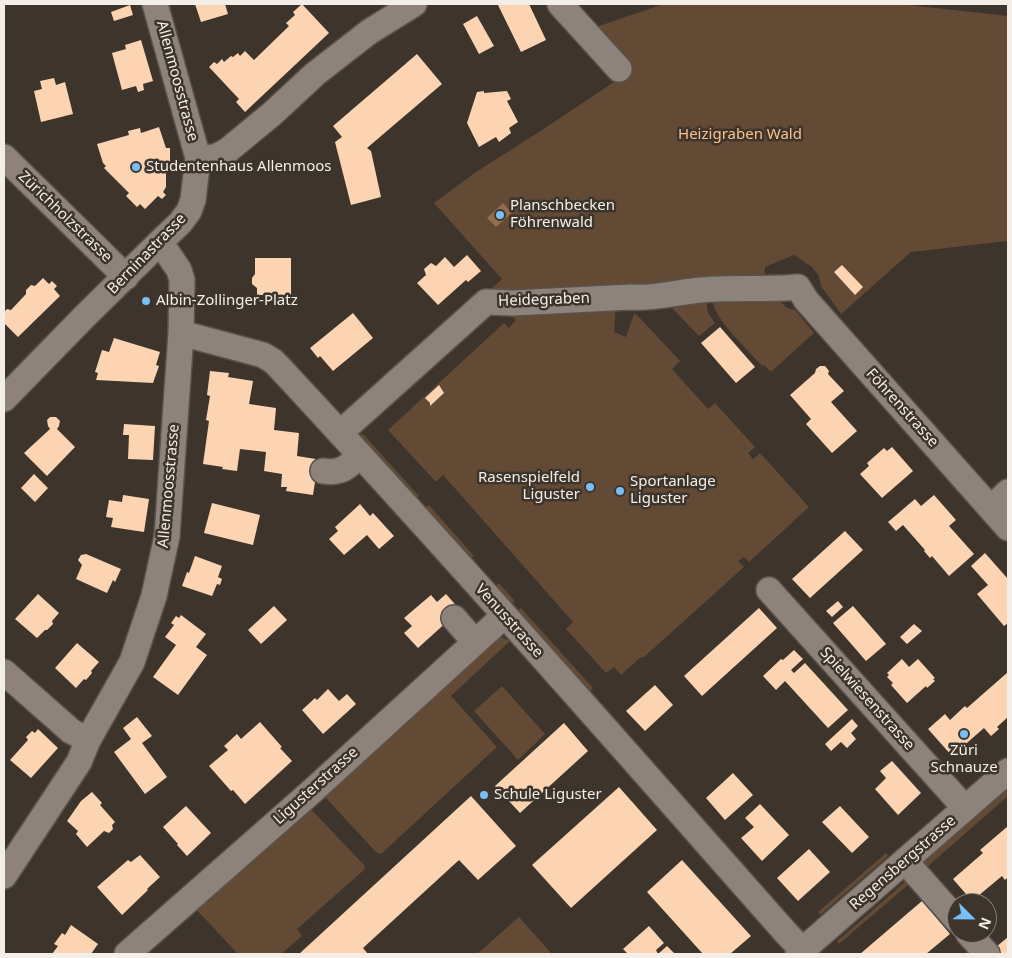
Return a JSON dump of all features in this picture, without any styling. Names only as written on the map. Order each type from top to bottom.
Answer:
[{"type":"street","name":"Allenmoosstrasse","points":[[156,4],[198,158]]},
{"type":"street","points":[[198,158],[215,157],[227,151],[315,74],[369,32],[414,4]]},
{"type":"street","points":[[560,4],[619,69]]},
{"type":"street","name":"Zürichholzstrasse","points":[[4,157],[126,277]]},
{"type":"street","name":"Berninastrasse","points":[[4,399],[180,223],[189,211],[193,200],[198,158]]},
{"type":"street","name":"Allenmoosstrasse","points":[[4,876],[78,762],[88,740],[132,662],[156,588],[168,536],[181,333],[182,280],[179,270],[160,242]]},
{"type":"street","name":"Heidegraben","points":[[340,433],[486,302],[513,303],[642,298],[702,290],[798,287]]},
{"type":"street","name":"Föhrenstrasse","points":[[798,287],[806,300],[1000,500],[1008,528]]},
{"type":"street","name":"Venusstrasse","points":[[181,333],[263,355],[273,361],[504,616],[802,953]]},
{"type":"street","points":[[323,471],[342,470],[360,455]]},
{"type":"street","name":"Spielwiesenstrasse","points":[[770,590],[966,808]]},
{"type":"street","name":"Ligusterstrasse","points":[[127,954],[310,792],[504,616]]},
{"type":"street","points":[[454,618],[475,642]]},
{"type":"street","points":[[4,672],[71,731],[88,740]]},
{"type":"street","name":"Regensbergstrasse","points":[[802,953],[1008,771]]},
{"type":"street","points":[[904,861],[947,909]]},
{"type":"street","points":[[977,943],[987,954]]},
{"type":"green space","name":"Heizigraben Wald","points":[[664,4],[899,4],[1008,16],[1008,241],[911,252],[841,314],[821,286],[819,276],[812,267],[794,255],[765,267],[764,285],[627,294],[490,290],[502,279],[434,203],[476,172],[614,82],[626,67],[596,27]]},
{"type":"green space","points":[[713,297],[778,299],[787,308],[795,310],[814,333],[770,371],[764,365],[762,366],[723,323],[714,308]]},
{"type":"green space","points":[[706,298],[708,313],[715,323],[699,336],[666,302]]},
{"type":"green space","name":"Sportanlage Liguster","points":[[616,303],[614,332],[626,337],[634,314],[637,315],[680,361],[672,369],[708,409],[715,403],[755,447],[748,453],[753,459],[760,453],[809,507],[749,562],[744,557],[738,561],[744,567],[643,658],[641,657],[621,675],[614,667],[606,673],[566,629],[573,622],[443,475],[436,482],[388,430],[504,323],[509,328],[516,320],[512,316],[516,312]]},
{"type":"green space","points":[[354,433],[364,435],[419,496],[417,499],[425,508],[429,505],[474,556],[467,562]]},
{"type":"green space","points":[[499,583],[514,600],[513,604],[518,610],[521,608],[593,688],[586,695],[576,686],[581,681],[521,613],[515,617],[491,590]]},
{"type":"green space","points":[[501,637],[510,641],[451,696],[497,747],[381,854],[376,852],[324,796],[493,638]]},
{"type":"green space","points":[[502,686],[545,734],[518,760],[474,711]]},
{"type":"green space","points":[[1008,789],[1008,796],[927,867],[923,863]]},
{"type":"green space","points":[[307,805],[364,865],[365,869],[297,929],[302,936],[281,954],[237,953],[194,907]]},
{"type":"green space","points":[[886,853],[888,856],[820,915],[818,912]]},
{"type":"green space","points":[[906,881],[909,884],[839,944],[837,941]]},
{"type":"green space","points":[[519,917],[552,954],[477,954]]},
{"type":"shaded area","name":"Planschbecken Föhrenwald","points":[[503,203],[512,213],[496,227],[487,218]]},
{"type":"building","points":[[195,4],[225,4],[228,14],[201,22]]},
{"type":"building","points":[[302,4],[329,33],[245,112],[236,102],[239,99],[209,67],[214,62],[217,64],[222,59],[224,62],[238,53],[240,56],[245,51],[254,60],[289,26],[286,23],[295,15],[293,12]]},
{"type":"building","points":[[529,4],[546,40],[521,52],[498,5]]},
{"type":"building","points":[[130,5],[133,15],[114,21],[111,12]]},
{"type":"building","points":[[477,16],[494,46],[479,54],[463,24]]},
{"type":"building","points":[[141,40],[153,81],[143,84],[144,90],[138,92],[136,86],[122,90],[112,53],[126,49],[125,45]]},
{"type":"building","points":[[417,54],[442,84],[367,148],[371,151],[381,197],[351,205],[335,142],[342,137],[333,126]]},
{"type":"building","points":[[54,78],[56,85],[65,82],[73,114],[41,122],[34,91],[42,89],[40,81]]},
{"type":"building","points":[[484,91],[484,93],[507,91],[511,99],[507,101],[518,122],[509,128],[511,133],[499,142],[496,137],[479,147],[467,123],[477,92]]},
{"type":"building","name":"Studentenhaus Allenmoos","points":[[159,127],[166,148],[170,148],[170,163],[166,164],[166,187],[163,192],[166,195],[162,199],[158,196],[145,209],[140,204],[137,207],[126,196],[129,193],[104,168],[106,166],[103,163],[97,144],[129,135],[128,131],[140,128],[141,133]]},
{"type":"building","points":[[467,255],[481,271],[468,282],[466,280],[438,305],[417,283],[426,275],[424,269],[431,263],[436,266],[445,257],[454,267]]},
{"type":"building","points":[[255,258],[291,258],[291,295],[257,295],[257,288],[252,284],[252,278],[255,274]]},
{"type":"building","points":[[842,265],[863,287],[855,295],[834,272]]},
{"type":"building","points":[[43,278],[49,284],[52,281],[57,286],[54,289],[60,296],[18,337],[4,323],[4,312],[7,309],[11,310],[26,294],[26,290],[31,285],[35,286]]},
{"type":"building","points":[[353,313],[373,338],[333,371],[310,348]]},
{"type":"building","points":[[720,327],[755,367],[736,383],[701,343]]},
{"type":"building","points":[[114,338],[160,352],[156,365],[159,366],[153,383],[96,380],[98,373],[95,372],[102,350],[109,352]]},
{"type":"building","points":[[820,366],[825,366],[829,371],[828,374],[844,391],[831,402],[857,431],[832,453],[806,424],[811,419],[790,395],[815,373],[816,369]]},
{"type":"building","points":[[210,371],[229,373],[228,377],[253,381],[249,404],[276,408],[274,430],[299,433],[297,456],[322,460],[319,483],[315,482],[313,495],[286,491],[287,487],[281,487],[282,474],[264,471],[266,452],[240,449],[237,471],[203,464],[209,421],[206,420],[210,396],[207,395]]},
{"type":"building","points":[[439,385],[444,393],[430,406],[430,403],[425,398]]},
{"type":"building","points":[[50,417],[56,417],[60,421],[57,429],[75,447],[47,476],[24,453],[50,429],[47,420]]},
{"type":"building","points":[[124,424],[155,426],[153,460],[128,459],[129,435],[123,435]]},
{"type":"building","points":[[892,447],[913,471],[882,498],[860,474],[869,466],[867,463],[884,448],[887,451]]},
{"type":"building","points":[[34,474],[48,488],[35,502],[21,488]]},
{"type":"building","points":[[123,495],[149,499],[144,532],[111,527],[113,518],[106,517],[109,500],[122,502]]},
{"type":"building","points":[[934,495],[956,520],[949,526],[974,554],[949,576],[932,556],[930,558],[903,525],[896,531],[888,522],[915,499],[921,506]]},
{"type":"building","points":[[212,503],[260,515],[253,545],[204,533]]},
{"type":"building","points":[[360,504],[370,516],[373,513],[394,536],[379,549],[367,535],[344,555],[329,539],[338,531],[335,527]]},
{"type":"building","points":[[845,531],[863,550],[810,598],[792,579]]},
{"type":"building","points":[[985,553],[1008,579],[1008,623],[1004,626],[977,594],[988,585],[971,566]]},
{"type":"building","points":[[86,554],[121,569],[107,593],[76,579],[82,565],[78,560],[81,555]]},
{"type":"building","points":[[195,556],[222,566],[218,577],[222,579],[220,585],[217,584],[212,596],[182,586]]},
{"type":"building","points":[[38,594],[59,613],[52,621],[53,624],[37,638],[15,619]]},
{"type":"building","points":[[446,594],[460,610],[418,648],[404,633],[412,626],[404,618],[431,595],[437,602]]},
{"type":"building","points":[[838,601],[843,607],[832,617],[826,611]]},
{"type":"building","points":[[274,606],[287,620],[261,644],[248,630]]},
{"type":"building","points":[[853,606],[886,644],[866,661],[833,623]]},
{"type":"building","points":[[759,608],[777,628],[702,696],[684,676]]},
{"type":"building","points":[[181,615],[206,634],[196,647],[207,655],[178,695],[153,677],[176,645],[165,637],[174,625],[171,623],[176,616],[179,618]]},
{"type":"building","points":[[914,624],[922,631],[907,644],[900,637]]},
{"type":"building","points":[[77,643],[99,662],[86,680],[84,679],[76,688],[55,668]]},
{"type":"building","points":[[794,650],[803,659],[791,670],[794,673],[805,663],[848,710],[828,728],[785,681],[776,690],[763,676]]},
{"type":"building","points":[[902,659],[909,667],[918,659],[935,678],[933,679],[935,681],[927,688],[926,686],[907,703],[891,685],[893,683],[887,677],[889,675],[887,673]]},
{"type":"building","points":[[1008,672],[1008,717],[997,727],[999,729],[991,736],[984,728],[952,756],[928,729],[945,714],[950,720],[965,706],[967,708]]},
{"type":"building","points":[[655,685],[673,705],[645,731],[626,711]]},
{"type":"building","points":[[328,689],[339,701],[347,694],[356,704],[323,734],[302,710],[315,698],[317,700]]},
{"type":"building","points":[[137,717],[152,736],[142,743],[167,777],[145,794],[114,752],[131,739],[123,728]]},
{"type":"building","points":[[852,719],[858,726],[851,733],[856,739],[847,748],[841,742],[831,751],[825,744]]},
{"type":"building","points":[[260,722],[292,761],[245,804],[209,766],[228,750],[224,746],[237,734],[241,739]]},
{"type":"building","points":[[564,723],[588,751],[520,813],[495,786]]},
{"type":"building","points":[[38,729],[58,748],[31,778],[10,760],[28,740],[26,737],[32,731],[35,733]]},
{"type":"building","points":[[892,761],[921,793],[898,815],[875,789],[886,778],[880,771]]},
{"type":"building","points":[[733,773],[753,795],[725,820],[706,798]]},
{"type":"building","points":[[619,787],[657,830],[571,908],[532,865]]},
{"type":"building","points":[[92,792],[102,803],[100,805],[115,822],[112,825],[113,829],[109,833],[104,831],[87,847],[76,834],[78,831],[67,821],[81,801]]},
{"type":"building","points":[[471,796],[516,846],[478,880],[459,860],[363,948],[368,954],[299,954]]},
{"type":"building","points":[[760,804],[789,835],[762,861],[741,838],[754,827],[745,818]]},
{"type":"building","points":[[186,806],[211,833],[187,856],[163,827]]},
{"type":"building","points":[[840,806],[869,837],[852,853],[822,822]]},
{"type":"building","points":[[1008,826],[1008,877],[1005,880],[1002,876],[982,893],[965,893],[953,879],[983,853],[980,850]]},
{"type":"building","points":[[809,849],[830,872],[798,901],[777,878]]},
{"type":"building","points":[[140,855],[160,877],[122,915],[97,887],[128,860],[131,862]]},
{"type":"building","points":[[682,860],[751,936],[730,954],[703,954],[647,892]]},
{"type":"building","points":[[922,901],[947,930],[947,936],[926,954],[860,954]]},
{"type":"building","points":[[71,925],[98,944],[91,954],[52,954],[58,946],[54,944],[62,933],[65,935]]},
{"type":"building","points":[[649,926],[664,943],[656,950],[658,954],[628,954],[623,949]]},
{"type":"building","points":[[1008,937],[1008,954],[1002,954],[996,947]]},
{"type":"building","points":[[667,946],[675,954],[658,954]]},
{"type":"place","name":"Studentenhaus Allenmoos","points":[[136,167]]},
{"type":"place","name":"Planschbecken Föhrenwald","points":[[500,215]]},
{"type":"place","name":"Albin-Zollinger-Platz","points":[[146,301]]},
{"type":"place","name":"Rasenspielfeld Liguster","points":[[590,487]]},
{"type":"place","name":"Sportanlage Liguster","points":[[620,491]]},
{"type":"place","name":"Züri Schnauze","points":[[964,734]]},
{"type":"place","name":"Schule Liguster","points":[[484,795]]}]
